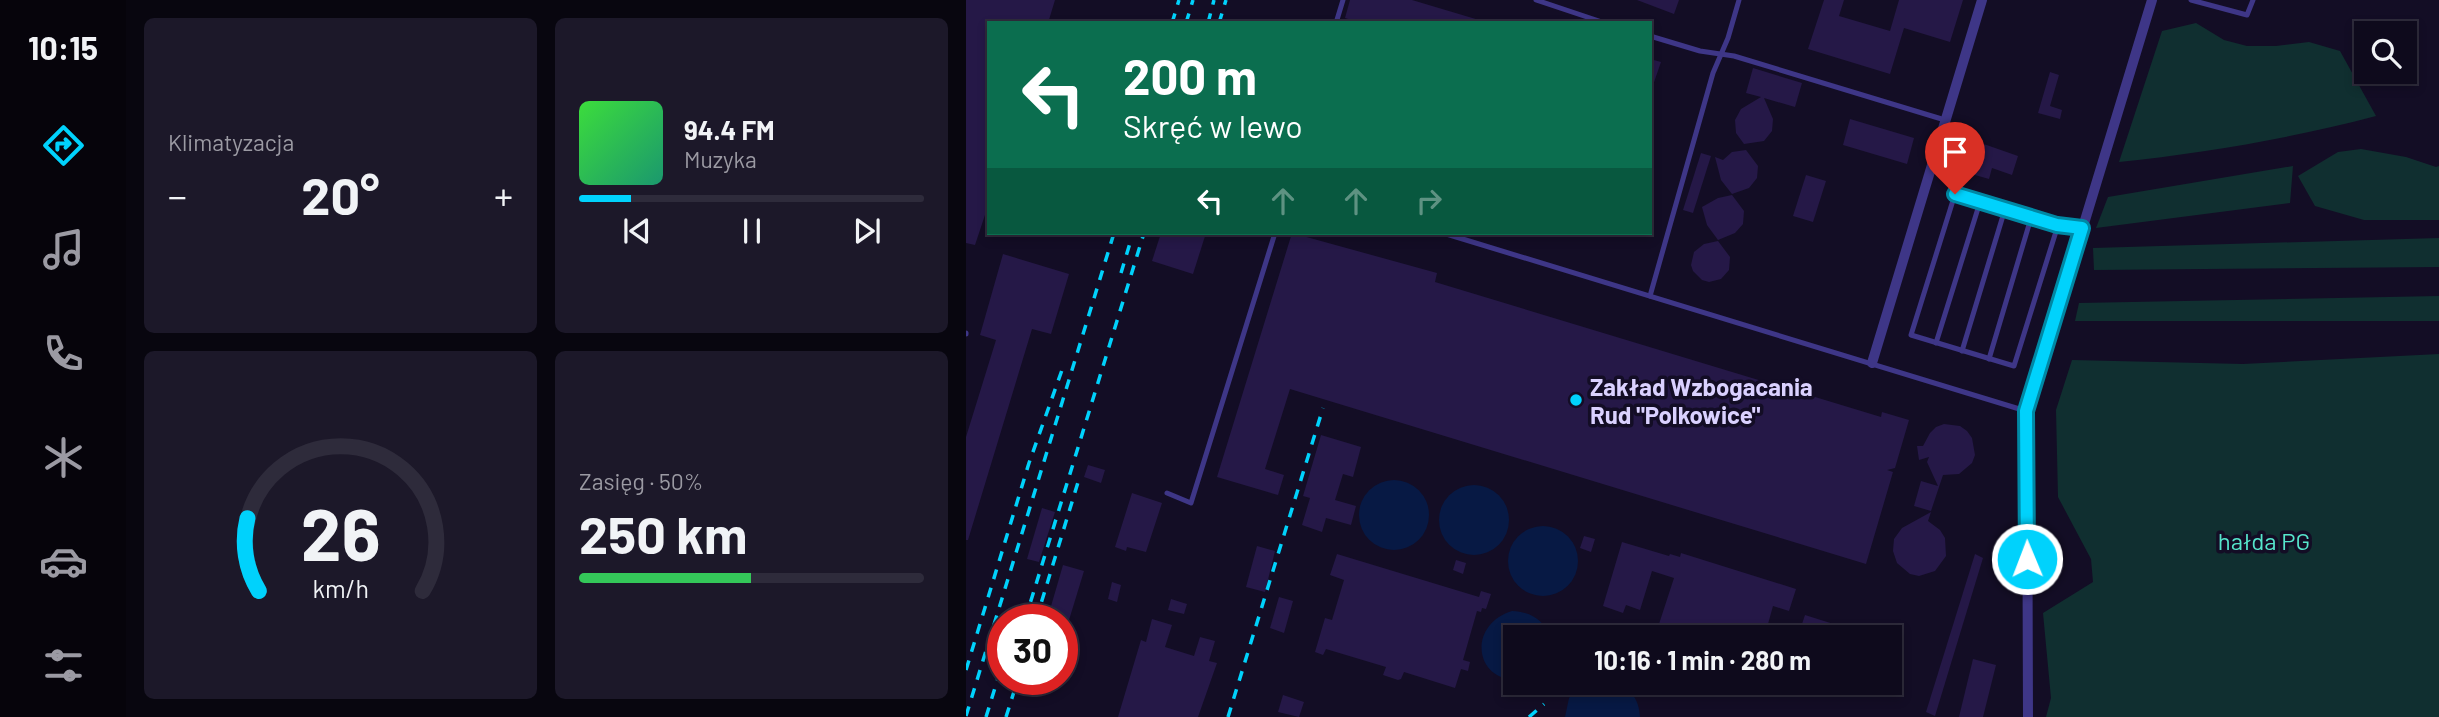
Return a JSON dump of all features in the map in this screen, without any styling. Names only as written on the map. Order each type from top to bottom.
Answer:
[{"type":"street","points":[[1872,363],[1982,0]]},
{"type":"street","points":[[2028,717],[2026,411],[2152,0]]},
{"type":"lane","points":[[1337,21],[1343,0]]},
{"type":"lane","points":[[1536,0],[1599,21]]},
{"type":"lane","points":[[1650,296],[1719,55],[1728,38],[1739,0]]},
{"type":"lane","points":[[2191,0],[2247,15],[2253,0]]},
{"type":"lane","points":[[2221,8],[2224,0]]},
{"type":"lane","points":[[1652,37],[1719,55],[1734,56],[1945,120]]},
{"type":"lane","points":[[2057,225],[2014,366],[1911,335],[1955,194],[2057,225],[2082,228]]},
{"type":"lane","points":[[1936,343],[1980,202]]},
{"type":"lane","points":[[1962,351],[2005,209]]},
{"type":"lane","points":[[1989,359],[2031,218]]},
{"type":"lane","points":[[1167,493],[1191,503],[1274,235]]},
{"type":"lane","points":[[1450,235],[2026,411]]},
{"type":"green space","points":[[2196,23],[2224,40],[2247,46],[2309,42],[2340,51],[2354,76],[2354,84],[2358,84],[2376,116],[2249,144],[2119,162],[2162,31]]},
{"type":"green space","points":[[2361,149],[2439,166],[2439,220],[2364,220],[2315,206],[2298,176],[2338,152]]},
{"type":"green space","points":[[2293,166],[2290,203],[2096,228],[2108,197]]},
{"type":"green space","points":[[2439,238],[2439,267],[2094,270],[2093,248]]},
{"type":"green space","points":[[2439,296],[2439,321],[2075,321],[2079,303]]},
{"type":"green space","name":"hałda PG","points":[[2439,354],[2439,717],[2046,717],[2051,698],[2043,613],[2093,582],[2091,559],[2058,497],[2056,410],[2072,360],[2243,364]]},
{"type":"water","points":[[1394,480],[1413,486],[1423,496],[1429,515],[1423,534],[1413,544],[1394,550],[1375,544],[1365,534],[1359,515],[1365,496],[1375,486]]},
{"type":"water","points":[[1474,485],[1493,491],[1503,501],[1509,520],[1503,539],[1493,549],[1474,555],[1455,549],[1445,539],[1439,520],[1445,501],[1455,491]]},
{"type":"water","points":[[1543,526],[1562,532],[1572,542],[1578,561],[1572,580],[1562,590],[1543,596],[1524,590],[1514,580],[1508,561],[1514,542],[1524,532]]},
{"type":"water","points":[[1512,611],[1525,613],[1544,625],[1503,625],[1503,677],[1491,670],[1484,661],[1482,650],[1488,627]]},
{"type":"water","points":[[1572,695],[1632,695],[1640,717],[1565,717]]},
{"type":"building","points":[[966,0],[1055,0],[1049,21],[987,21],[987,212],[975,245],[966,243]]},
{"type":"building","points":[[1350,0],[1412,0],[1479,21],[1355,21],[1345,18]]},
{"type":"building","points":[[1637,0],[1679,0],[1674,14]]},
{"type":"building","points":[[1824,0],[1844,0],[1839,16],[1890,31],[1899,0],[1963,0],[1950,42],[1904,28],[1890,74],[1808,49]]},
{"type":"building","points":[[1652,60],[1661,62],[1652,88]]},
{"type":"building","points":[[1753,68],[1802,83],[1795,107],[1764,98],[1773,119],[1772,131],[1764,141],[1744,144],[1736,133],[1735,120],[1741,109],[1761,97],[1746,93]]},
{"type":"building","points":[[2050,72],[2059,75],[2050,106],[2062,110],[2060,119],[2038,113]]},
{"type":"building","points":[[1850,119],[1914,138],[1907,164],[1843,145]]},
{"type":"building","points":[[1978,142],[2018,156],[2012,175],[1992,168],[1989,179],[1968,173]]},
{"type":"building","points":[[1746,150],[1758,166],[1757,178],[1749,188],[1732,194],[1721,180],[1715,157],[1723,160],[1732,152]]},
{"type":"building","points":[[1701,153],[1711,156],[1693,213],[1683,210]]},
{"type":"building","points":[[1806,175],[1826,181],[1813,222],[1793,216]]},
{"type":"building","points":[[1732,195],[1744,211],[1743,224],[1735,233],[1718,240],[1707,225],[1702,207],[1718,198]]},
{"type":"building","points":[[1160,235],[1205,235],[1193,274],[1152,261]]},
{"type":"building","name":"Zakład Wzbogacania Rud \"Polkowice\"","points":[[1291,235],[1437,273],[1435,282],[1881,417],[1882,412],[1909,420],[1895,468],[1887,470],[1893,472],[1866,564],[1290,389],[1265,469],[1284,475],[1278,495],[1217,477]]},
{"type":"building","points":[[1718,241],[1730,257],[1729,270],[1721,279],[1709,282],[1702,280],[1691,265],[1694,252],[1704,244]]},
{"type":"building","points":[[1003,254],[1069,274],[1051,334],[1032,329],[966,540],[966,437],[996,340],[980,335]]},
{"type":"building","points":[[1944,424],[1960,426],[1967,431],[1972,438],[1975,455],[1972,463],[1959,474],[1943,475],[1931,511],[1914,506],[1921,481],[1938,486],[1927,462],[1929,457],[1919,460],[1917,446],[1923,446],[1930,433]]},
{"type":"building","points":[[1321,435],[1361,447],[1353,477],[1343,474],[1335,500],[1356,506],[1351,525],[1326,518],[1322,532],[1302,525],[1310,498],[1303,496]]},
{"type":"building","points":[[1088,465],[1105,470],[1101,483],[1084,477]]},
{"type":"building","points":[[1132,493],[1162,503],[1146,552],[1127,547],[1126,551],[1115,547]]},
{"type":"building","points":[[1042,508],[1055,512],[1039,562],[1027,559]]},
{"type":"building","points":[[1931,512],[1928,521],[1940,530],[1945,538],[1946,556],[1935,571],[1919,576],[1910,574],[1897,563],[1893,551],[1894,539],[1902,528]]},
{"type":"building","points":[[1584,536],[1595,539],[1591,552],[1580,548]]},
{"type":"building","points":[[1622,542],[1669,556],[1680,557],[1681,553],[1796,589],[1789,611],[1773,606],[1768,624],[1770,625],[1659,624],[1674,578],[1652,571],[1640,610],[1626,605],[1623,613],[1603,606]]},
{"type":"building","points":[[1257,546],[1275,551],[1265,592],[1246,587]]},
{"type":"building","points":[[1337,554],[1479,597],[1481,591],[1491,594],[1486,609],[1477,611],[1463,660],[1470,662],[1468,671],[1461,669],[1455,688],[1404,672],[1398,680],[1383,675],[1386,667],[1326,649],[1323,655],[1315,652],[1325,618],[1332,620],[1344,580],[1330,575]]},
{"type":"building","points":[[1975,554],[1983,558],[1935,716],[1926,712]]},
{"type":"building","points":[[1456,560],[1466,563],[1463,574],[1453,570]]},
{"type":"building","points":[[1063,565],[1084,571],[1074,604],[1052,604]]},
{"type":"building","points":[[1112,582],[1121,585],[1117,602],[1108,599]]},
{"type":"building","points":[[1279,597],[1293,601],[1284,633],[1270,628]]},
{"type":"building","points":[[1171,599],[1187,604],[1184,614],[1168,610]]},
{"type":"building","points":[[1805,615],[1837,625],[1802,625]]},
{"type":"building","points":[[1152,619],[1172,625],[1165,647],[1194,656],[1200,637],[1215,641],[1209,661],[1217,663],[1198,717],[1118,717],[1141,640],[1146,642]]},
{"type":"building","points":[[1973,659],[1996,665],[1983,717],[1959,717]]},
{"type":"building","points":[[1283,695],[1304,702],[1299,717],[1278,712]]},
{"type":"railway","points":[[1173,21],[1179,0]]},
{"type":"railway","points":[[1187,21],[1193,0]]},
{"type":"railway","points":[[1209,21],[1214,0]]},
{"type":"railway","points":[[1220,21],[1226,0]]},
{"type":"railway","points":[[966,716],[1113,235]]},
{"type":"railway","points":[[1121,273],[1132,235]]},
{"type":"railway","points":[[1030,604],[1143,235]]},
{"type":"railway","points":[[966,670],[1029,463],[1062,370]]},
{"type":"railway","points":[[1228,717],[1323,408]]},
{"type":"railway","points":[[1041,604],[1079,479]]},
{"type":"railway","points":[[986,717],[993,695]]},
{"type":"railway","points":[[1006,717],[1013,695]]},
{"type":"railway","points":[[1529,717],[1544,704]]},
{"type":"place","name":"Zakład Wzbogacania Rud \"Polkowice\"","points":[[1576,400]]},
{"type":"route","points":[[1955,194],[2057,225],[2082,228],[2026,411],[2027,559]]}]
